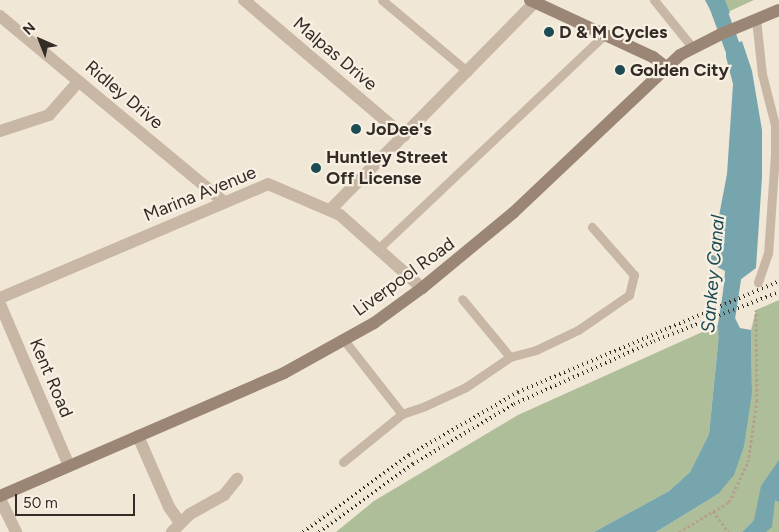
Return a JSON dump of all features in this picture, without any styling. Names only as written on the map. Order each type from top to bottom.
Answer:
[{"type":"street","name":"Malpas Drive","points":[[244,0],[404,136]]},
{"type":"street","points":[[330,210],[468,72],[533,1],[653,57],[666,67]]},
{"type":"street","name":"Liverpool Road","points":[[0,497],[284,373],[344,340],[422,288],[541,188],[666,67],[692,46],[779,10]]},
{"type":"street","name":"Ridley Drive","points":[[0,16],[224,202]]},
{"type":"street","points":[[0,131],[49,115],[79,81]]},
{"type":"street","name":"Marina Avenue","points":[[0,298],[268,184],[330,210],[379,248],[422,288]]},
{"type":"street","name":"Kent Road","points":[[0,304],[69,466]]},
{"type":"street","points":[[138,436],[169,506],[176,527],[224,495],[237,479]]},
{"type":"street","points":[[0,497],[16,532]]},
{"type":"lane","points":[[382,0],[468,72]]},
{"type":"lane","points":[[654,0],[692,46]]},
{"type":"lane","points":[[756,19],[762,74],[775,125],[775,154],[768,253],[758,282]]},
{"type":"lane","points":[[379,248],[605,34]]},
{"type":"lane","points":[[342,462],[402,414],[466,387],[510,357],[536,350],[578,330],[629,295],[634,275],[592,227]]},
{"type":"lane","points":[[462,299],[510,357]]},
{"type":"lane","points":[[344,340],[402,414]]},
{"type":"path","points":[[679,532],[729,502],[748,462],[757,401],[756,310]]},
{"type":"path","points":[[713,512],[728,532]]},
{"type":"green space","points":[[710,0],[754,0],[719,16]]},
{"type":"green space","points":[[779,300],[779,532],[750,532],[753,521],[742,532],[656,532],[718,494],[752,393],[751,330],[756,310]]},
{"type":"green space","points":[[720,324],[709,434],[690,472],[669,491],[594,532],[336,532],[374,501],[518,415]]},
{"type":"water","points":[[705,0],[725,0],[730,13],[715,19]]},
{"type":"water","points":[[742,41],[752,71],[762,130],[762,177],[756,268],[740,280],[739,291],[723,296],[725,271],[710,263],[727,174],[733,84],[726,57],[726,48]]},
{"type":"water","points":[[735,318],[740,328],[751,330],[752,393],[744,446],[734,475],[718,494],[656,532],[594,532],[669,491],[690,472],[709,434],[720,324]]},
{"type":"water","points":[[779,460],[779,502],[775,500],[772,527],[766,532],[742,532],[754,520],[761,486]]},
{"type":"waterway","name":"Sankey Canal","points":[[715,0],[739,65]]},
{"type":"waterway","name":"Sankey Canal","points":[[727,343],[726,325],[734,273]]},
{"type":"railway","points":[[303,532],[409,455],[518,392],[779,281]]},
{"type":"railway","points":[[319,532],[413,464],[514,404],[654,341],[779,292]]},
{"type":"place","name":"D & M Cycles","points":[[549,32]]},
{"type":"place","name":"Golden City","points":[[620,70]]},
{"type":"place","name":"JoDee's","points":[[356,129]]},
{"type":"place","name":"Huntley Street Off License","points":[[316,168]]}]
